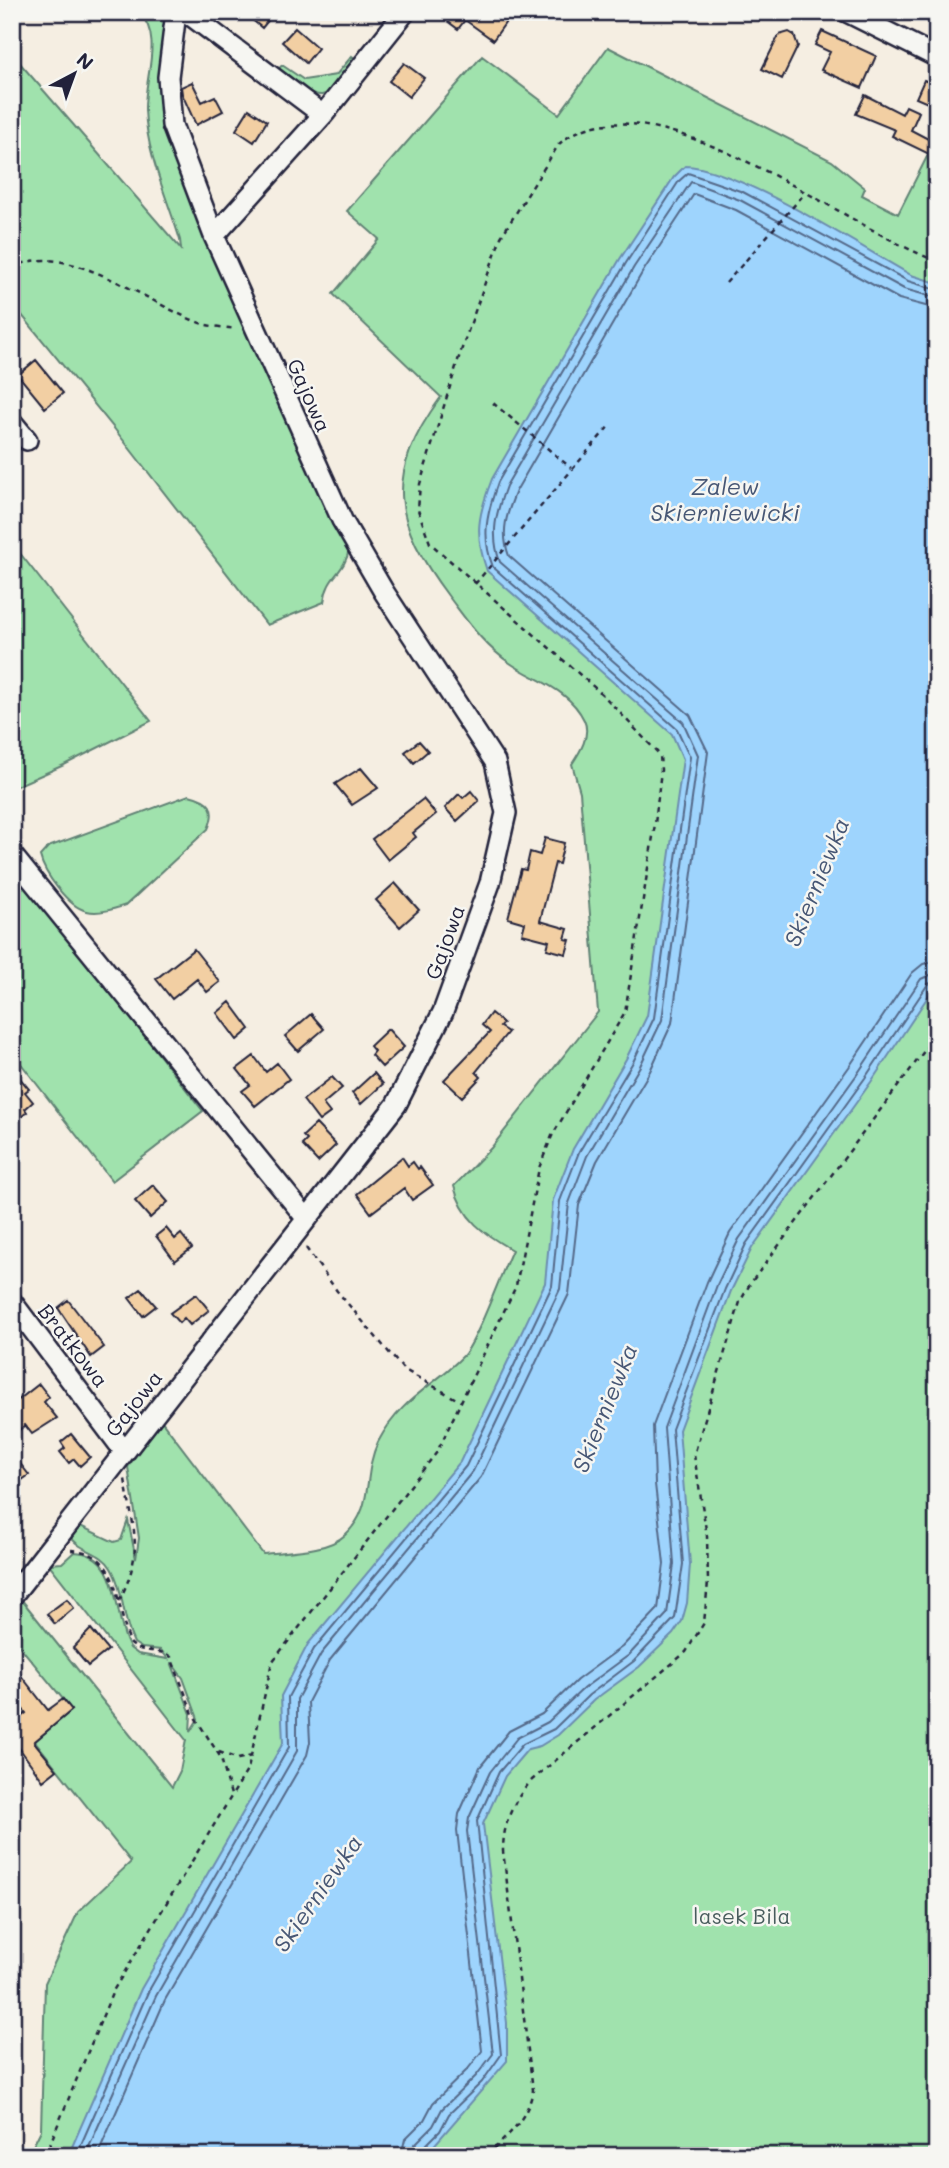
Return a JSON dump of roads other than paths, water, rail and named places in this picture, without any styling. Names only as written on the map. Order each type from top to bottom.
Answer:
[{"type":"street","name":"Gajowa","points":[[12,1596],[396,1105],[443,1012],[490,883],[506,805],[495,762],[356,547],[214,236],[172,125],[168,77],[176,12]]},
{"type":"street","points":[[186,12],[324,115]]},
{"type":"street","points":[[214,236],[324,115],[405,12]]},
{"type":"street","points":[[847,12],[937,57]]},
{"type":"street","points":[[12,422],[27,440]]},
{"type":"street","points":[[12,855],[301,1227]]},
{"type":"street","name":"Bratkowa","points":[[12,1302],[124,1451]]},
{"type":"water","name":"Zalew Skierniewicki","points":[[685,166],[707,170],[766,194],[911,275],[937,283],[937,983],[871,1082],[752,1248],[731,1291],[679,1430],[690,1564],[687,1603],[682,1621],[673,1634],[639,1667],[594,1700],[558,1735],[540,1746],[528,1749],[505,1776],[483,1824],[507,2023],[507,2061],[425,2156],[68,2156],[141,1989],[283,1743],[281,1696],[308,1644],[460,1462],[545,1283],[553,1200],[573,1149],[626,1059],[647,1016],[683,759],[672,734],[487,571],[480,546],[479,525],[483,503],[492,479],[620,259],[674,177]]},
{"type":"water label","name":"Skierniewka","points":[[816,882]]},
{"type":"water label","name":"Skierniewka","points":[[604,1408]]},
{"type":"water label","name":"Skierniewka","points":[[317,1893]]},
{"type":"park label","name":"lasek Bila","points":[[742,1915]]}]
